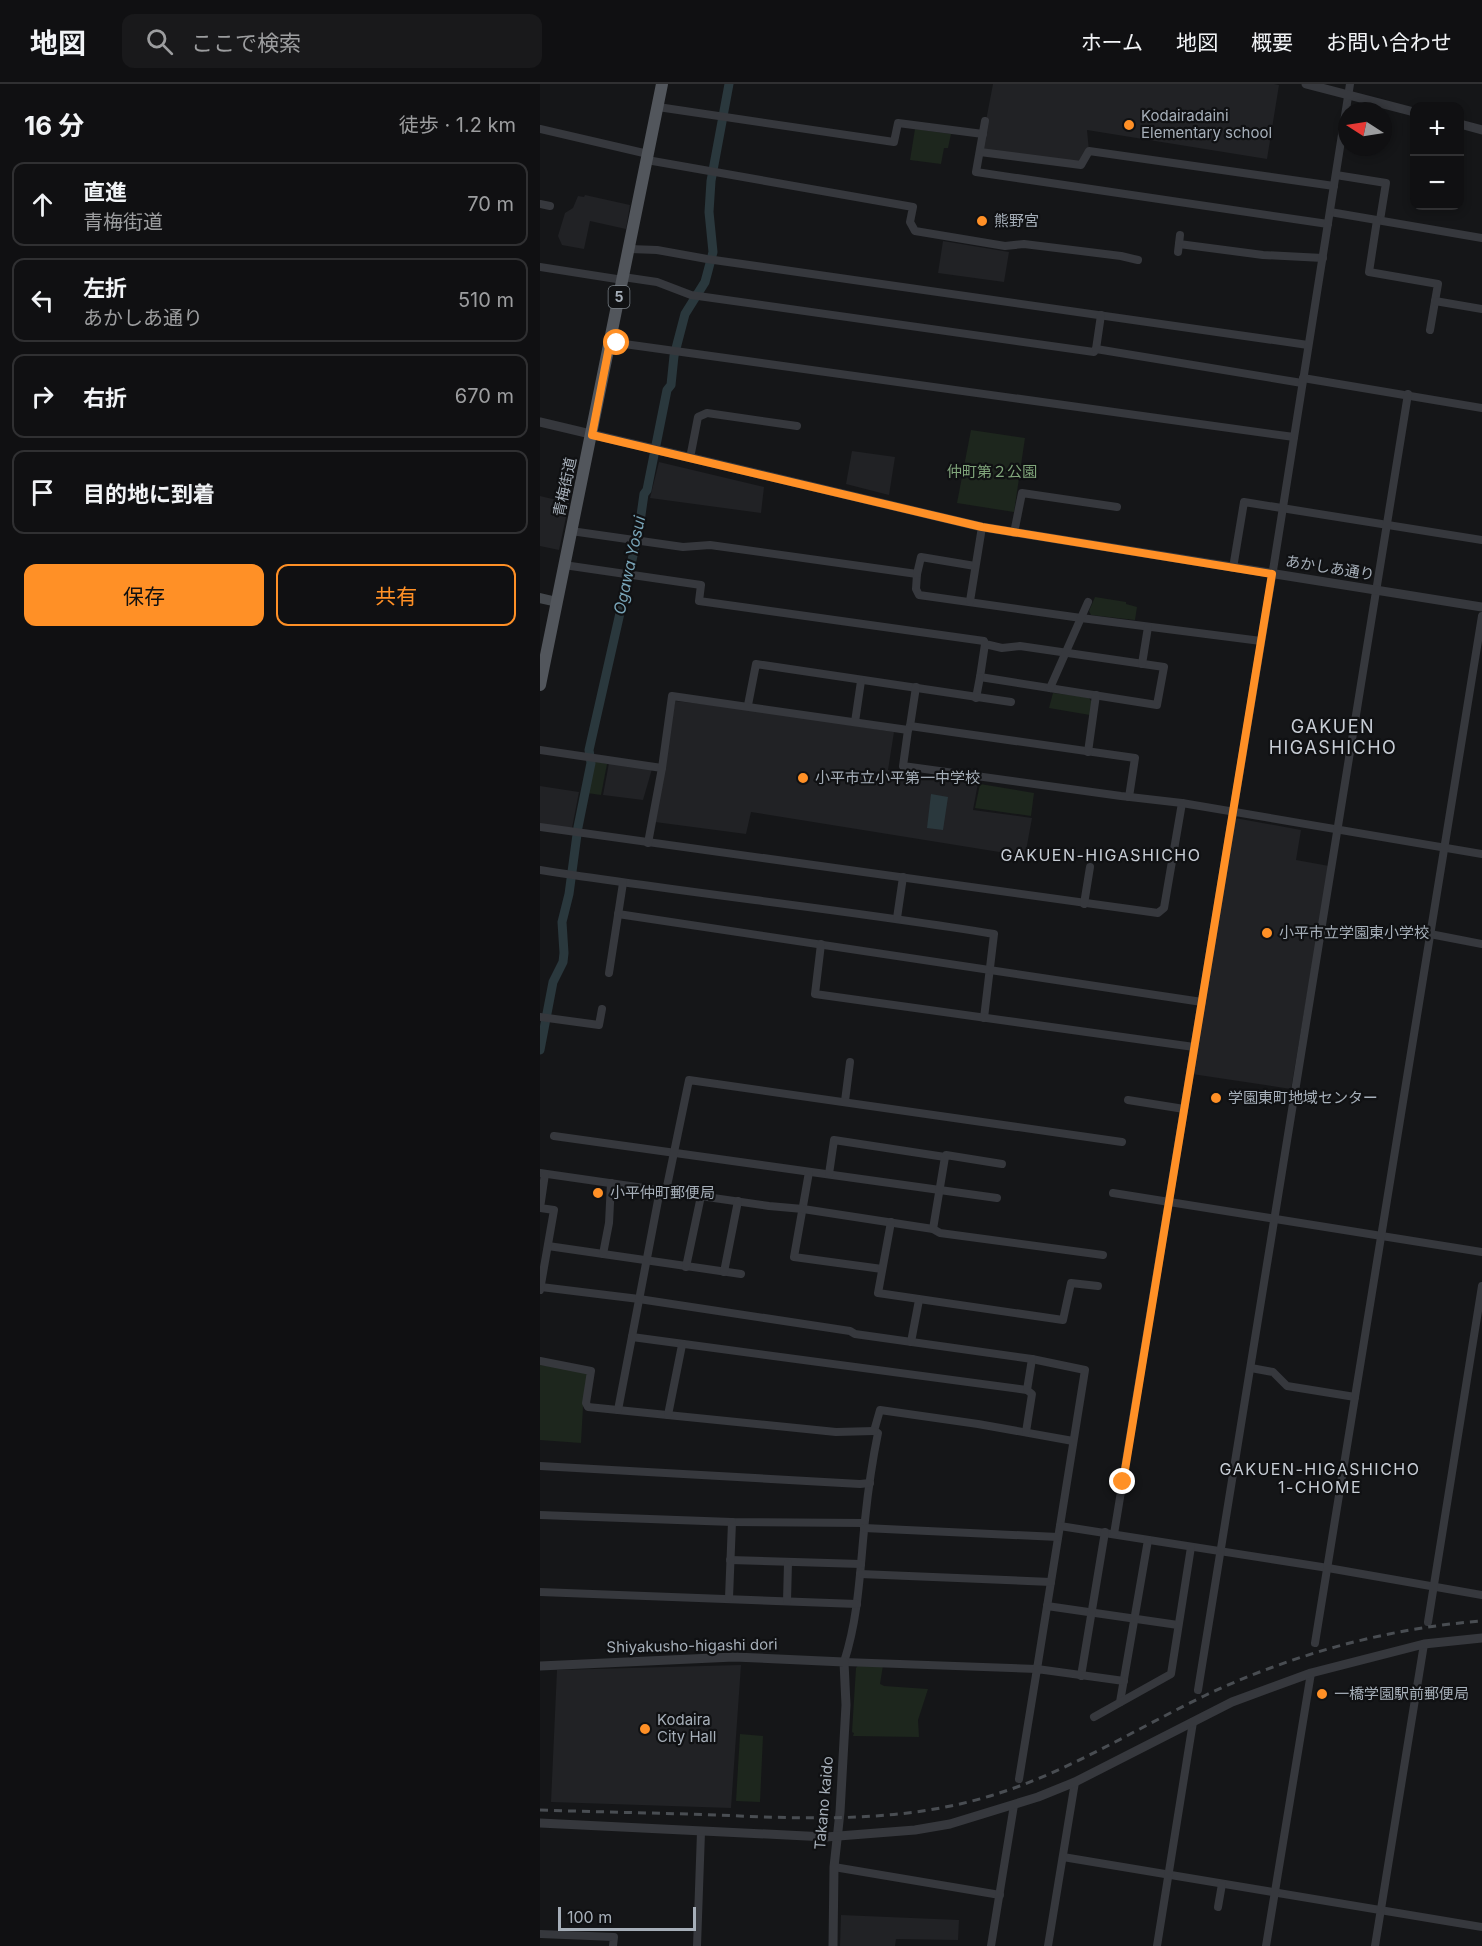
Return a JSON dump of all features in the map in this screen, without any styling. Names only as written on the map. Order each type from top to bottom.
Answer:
[{"type":"main road","name":"青梅街道","points":[[540,685],[662,84]]},
{"type":"main road","points":[[540,598],[557,602]]},
{"type":"street","points":[[1306,84],[1410,111]]},
{"type":"street","points":[[1114,1534],[1350,84]]},
{"type":"street","points":[[658,107],[894,142],[898,123],[983,134]]},
{"type":"street","points":[[985,121],[976,172],[1328,224]]},
{"type":"street","points":[[1464,125],[1482,130]]},
{"type":"street","points":[[540,129],[707,171],[913,207],[910,222],[915,231],[1005,246],[1024,244],[1138,260]]},
{"type":"street","points":[[980,152],[1081,165],[1089,151],[1334,186]]},
{"type":"street","points":[[1336,175],[1386,183],[1369,273],[1438,284],[1430,330]]},
{"type":"street","points":[[540,204],[550,206]]},
{"type":"street","points":[[1330,212],[1482,238]]},
{"type":"street","points":[[1179,244],[1263,255],[1323,258]]},
{"type":"street","points":[[630,249],[667,252],[1308,345]]},
{"type":"street","points":[[540,267],[657,282],[695,296],[1094,352],[1096,349],[1303,381],[1408,394],[1482,408]]},
{"type":"street","points":[[1435,301],[1482,309]]},
{"type":"street","points":[[1096,349],[1101,315]]},
{"type":"street","points":[[610,342],[1293,437]]},
{"type":"street","points":[[1198,1690],[1408,394]]},
{"type":"street","points":[[690,458],[698,417],[707,413],[797,426]]},
{"type":"street","name":"あかしあ通り","points":[[540,422],[1014,534],[1482,607]]},
{"type":"street","points":[[1014,534],[1022,493],[1117,507]]},
{"type":"street","points":[[1233,568],[1244,502],[1482,540]]},
{"type":"street","points":[[969,602],[982,527]]},
{"type":"street","points":[[571,531],[683,546],[710,545],[917,574]]},
{"type":"street","points":[[975,566],[921,557],[916,589],[919,595],[1261,641]]},
{"type":"street","points":[[564,566],[701,585],[699,601],[984,641],[985,644],[1002,648],[1020,646],[1164,667],[1157,705],[980,677]]},
{"type":"street","points":[[1050,688],[1088,603]]},
{"type":"street","points":[[1315,1643],[1482,616]]},
{"type":"street","points":[[1142,664],[1148,627]]},
{"type":"street","points":[[976,698],[985,644]]},
{"type":"street","points":[[748,705],[756,664],[1011,702]]},
{"type":"street","points":[[855,722],[861,681]]},
{"type":"street","points":[[916,687],[903,766],[1182,803],[1482,854]]},
{"type":"street","points":[[1088,752],[1096,695]]},
{"type":"street","points":[[648,843],[672,696],[1135,758],[1129,797]]},
{"type":"street","points":[[540,750],[662,768]]},
{"type":"street","points":[[540,827],[1158,913],[1164,908],[1182,803]]},
{"type":"street","points":[[1084,904],[1090,867]]},
{"type":"street","points":[[540,870],[790,906],[897,918],[994,934],[984,1018]]},
{"type":"street","points":[[897,918],[903,877]]},
{"type":"street","points":[[609,973],[623,883]]},
{"type":"street","points":[[618,914],[1202,1002]]},
{"type":"street","points":[[1431,934],[1482,944]]},
{"type":"street","points":[[821,944],[815,994],[1194,1047]]},
{"type":"street","points":[[545,1018],[599,1025],[602,1009]]},
{"type":"street","points":[[845,1101],[850,1062]]},
{"type":"street","points":[[618,1410],[646,1261],[674,1154],[689,1080],[1122,1142]]},
{"type":"street","points":[[1128,1100],[1184,1108]]},
{"type":"street","points":[[554,1136],[997,1198]]},
{"type":"street","points":[[829,1174],[834,1140],[1002,1164]]},
{"type":"street","points":[[933,1229],[945,1157]]},
{"type":"street","points":[[809,1172],[794,1257],[882,1269]]},
{"type":"street","points":[[1019,1779],[1085,1370],[1032,1359],[855,1334],[850,1331],[639,1299],[540,1290],[554,1210],[540,1208],[542,1173],[891,1222],[933,1229],[940,1233],[1103,1256]]},
{"type":"street","points":[[603,1254],[609,1223],[611,1183]]},
{"type":"street","points":[[1113,1193],[1482,1252]]},
{"type":"street","points":[[686,1267],[701,1196]]},
{"type":"street","points":[[724,1272],[738,1201]]},
{"type":"street","points":[[891,1222],[878,1293],[1063,1320],[1071,1283],[1098,1286]]},
{"type":"street","points":[[548,1246],[741,1274]]},
{"type":"street","points":[[1428,1622],[1482,1286]]},
{"type":"street","points":[[911,1342],[919,1300]]},
{"type":"street","points":[[632,1337],[1027,1390],[1032,1394],[1026,1432]]},
{"type":"street","points":[[668,1415],[682,1345]]},
{"type":"street","points":[[1027,1390],[1032,1359]]},
{"type":"street","points":[[540,1361],[591,1371],[586,1403],[588,1407],[836,1432],[874,1431],[878,1433],[864,1526],[852,1638],[844,1662],[1037,1669],[1124,1681]]},
{"type":"street","points":[[1251,1368],[1273,1372],[1287,1386],[1355,1397]]},
{"type":"street","points":[[874,1431],[880,1410],[1073,1441]]},
{"type":"street","points":[[540,1466],[870,1483]]},
{"type":"street","points":[[540,1515],[864,1526],[1058,1537]]},
{"type":"street","points":[[729,1598],[732,1522]]},
{"type":"street","points":[[1060,1526],[1482,1595]]},
{"type":"street","points":[[1081,1676],[1105,1532]]},
{"type":"street","points":[[1120,1702],[1148,1540]]},
{"type":"street","points":[[1094,1717],[1171,1674],[1191,1546]]},
{"type":"street","points":[[730,1560],[861,1564]]},
{"type":"street","points":[[787,1601],[788,1563]]},
{"type":"street","points":[[860,1574],[1051,1582]]},
{"type":"street","points":[[540,1592],[857,1604]]},
{"type":"street","points":[[1047,1606],[1178,1625]]},
{"type":"street","points":[[540,1823],[826,1837],[915,1830],[950,1824],[1014,1805],[1075,1782],[1232,1702],[1311,1673],[1424,1644],[1482,1638]]},
{"type":"street","points":[[1375,1946],[1424,1644]]},
{"type":"street","name":"Shiyakusho-higashi dori","points":[[540,1666],[734,1657],[844,1662]]},
{"type":"street","name":"Takano kaido","points":[[833,1946],[834,1867],[840,1812],[846,1709],[844,1662]]},
{"type":"street","points":[[1266,1946],[1311,1673]]},
{"type":"street","points":[[1157,1946],[1193,1722]]},
{"type":"street","points":[[1048,1946],[1075,1782]]},
{"type":"street","points":[[991,1946],[1014,1805]]},
{"type":"street","points":[[697,1946],[701,1832]]},
{"type":"street","points":[[1063,1857],[1482,1927]]},
{"type":"street","points":[[834,1867],[1000,1895]]},
{"type":"street","points":[[1218,1907],[1222,1884]]},
{"type":"street","points":[[540,1934],[614,1937],[613,1946]]},
{"type":"shaded area","name":"Kodairadaini Elementary school","points":[[993,84],[1279,85],[1267,159],[1087,130],[1089,151],[1081,165],[980,152]]},
{"type":"shaded area","points":[[585,195],[630,205],[626,229],[590,221],[584,249],[562,245],[558,236],[565,213],[573,208],[578,196],[584,197]]},
{"type":"shaded area","points":[[943,241],[1009,252],[1004,282],[938,273]]},
{"type":"shaded area","points":[[852,451],[895,457],[889,495],[846,484]]},
{"type":"shaded area","points":[[659,462],[764,487],[761,513],[650,498]]},
{"type":"shaded area","points":[[540,496],[569,503],[559,550],[540,546]]},
{"type":"shaded area","name":"小平市立小平第一中学校","points":[[675,701],[748,709],[894,732],[888,770],[978,783],[973,810],[1032,818],[1025,856],[751,812],[746,834],[655,822]]},
{"type":"shaded area","points":[[609,763],[652,769],[643,800],[603,795]]},
{"type":"shaded area","points":[[540,786],[579,792],[572,828],[540,824]]},
{"type":"shaded area","points":[[931,794],[948,797],[943,830],[927,828]]},
{"type":"shaded area","name":"小平市立学園東小学校","points":[[1235,818],[1301,830],[1296,860],[1329,866],[1291,1089],[1192,1074]]},
{"type":"shaded area","name":"Kodaira City Hall","points":[[741,1665],[731,1808],[551,1802],[557,1670]]},
{"type":"shaded area","points":[[841,1915],[959,1920],[958,1940],[896,1939],[895,1946],[840,1946]]},
{"type":"green space","points":[[915,129],[951,134],[948,148],[944,148],[941,164],[910,160]]},
{"type":"green space","name":"仲町第２公園","points":[[971,430],[1025,438],[1014,512],[957,503]]},
{"type":"green space","points":[[1095,597],[1126,602],[1126,604],[1137,607],[1135,620],[1091,615],[1089,611]]},
{"type":"green space","points":[[1053,693],[1088,697],[1092,702],[1090,715],[1049,708]]},
{"type":"green space","points":[[594,761],[607,764],[601,795],[587,793]]},
{"type":"green space","points":[[980,784],[1034,793],[1031,816],[975,808]]},
{"type":"green space","points":[[540,1365],[588,1371],[581,1443],[540,1440]]},
{"type":"green space","points":[[859,1664],[883,1665],[880,1684],[884,1686],[928,1689],[918,1720],[919,1737],[853,1736],[856,1668]]},
{"type":"green space","points":[[740,1734],[763,1736],[760,1802],[736,1801]]},
{"type":"waterway","name":"Ogawa Yosui","points":[[540,1050],[553,982],[563,962],[562,922],[569,894],[578,827],[591,763],[589,750],[639,529],[644,494],[647,490],[667,390],[671,385],[674,356],[685,314],[705,282],[713,252],[709,212],[711,181],[729,84]]},
{"type":"railway","points":[[540,1810],[820,1818],[889,1815],[956,1805],[1018,1787],[1045,1776],[1204,1696],[1270,1668],[1375,1637],[1482,1621]]},
{"type":"place","name":"Kodairadaini Elementary school","points":[[1129,125]]},
{"type":"place","name":"熊野宮","points":[[982,221]]},
{"type":"place","name":"小平市立小平第一中学校","points":[[803,778]]},
{"type":"place","name":"小平市立学園東小学校","points":[[1267,933]]},
{"type":"place","name":"学園東町地域センター","points":[[1216,1098]]},
{"type":"place","name":"小平仲町郵便局","points":[[598,1193]]},
{"type":"place","name":"一橋学園駅前郵便局","points":[[1322,1694]]},
{"type":"place","name":"Kodaira City Hall","points":[[645,1729]]},
{"type":"district","name":"GAKUEN HIGASHICHO","points":[[1333,737]]},
{"type":"district","name":"GAKUEN-HIGASHICHO","points":[[1101,855]]},
{"type":"district","name":"GAKUEN-HIGASHICHO 1-CHOME","points":[[1320,1478]]},
{"type":"route","points":[[617,343],[610,342],[592,435],[1014,534],[1272,574],[1123,1482]]}]
